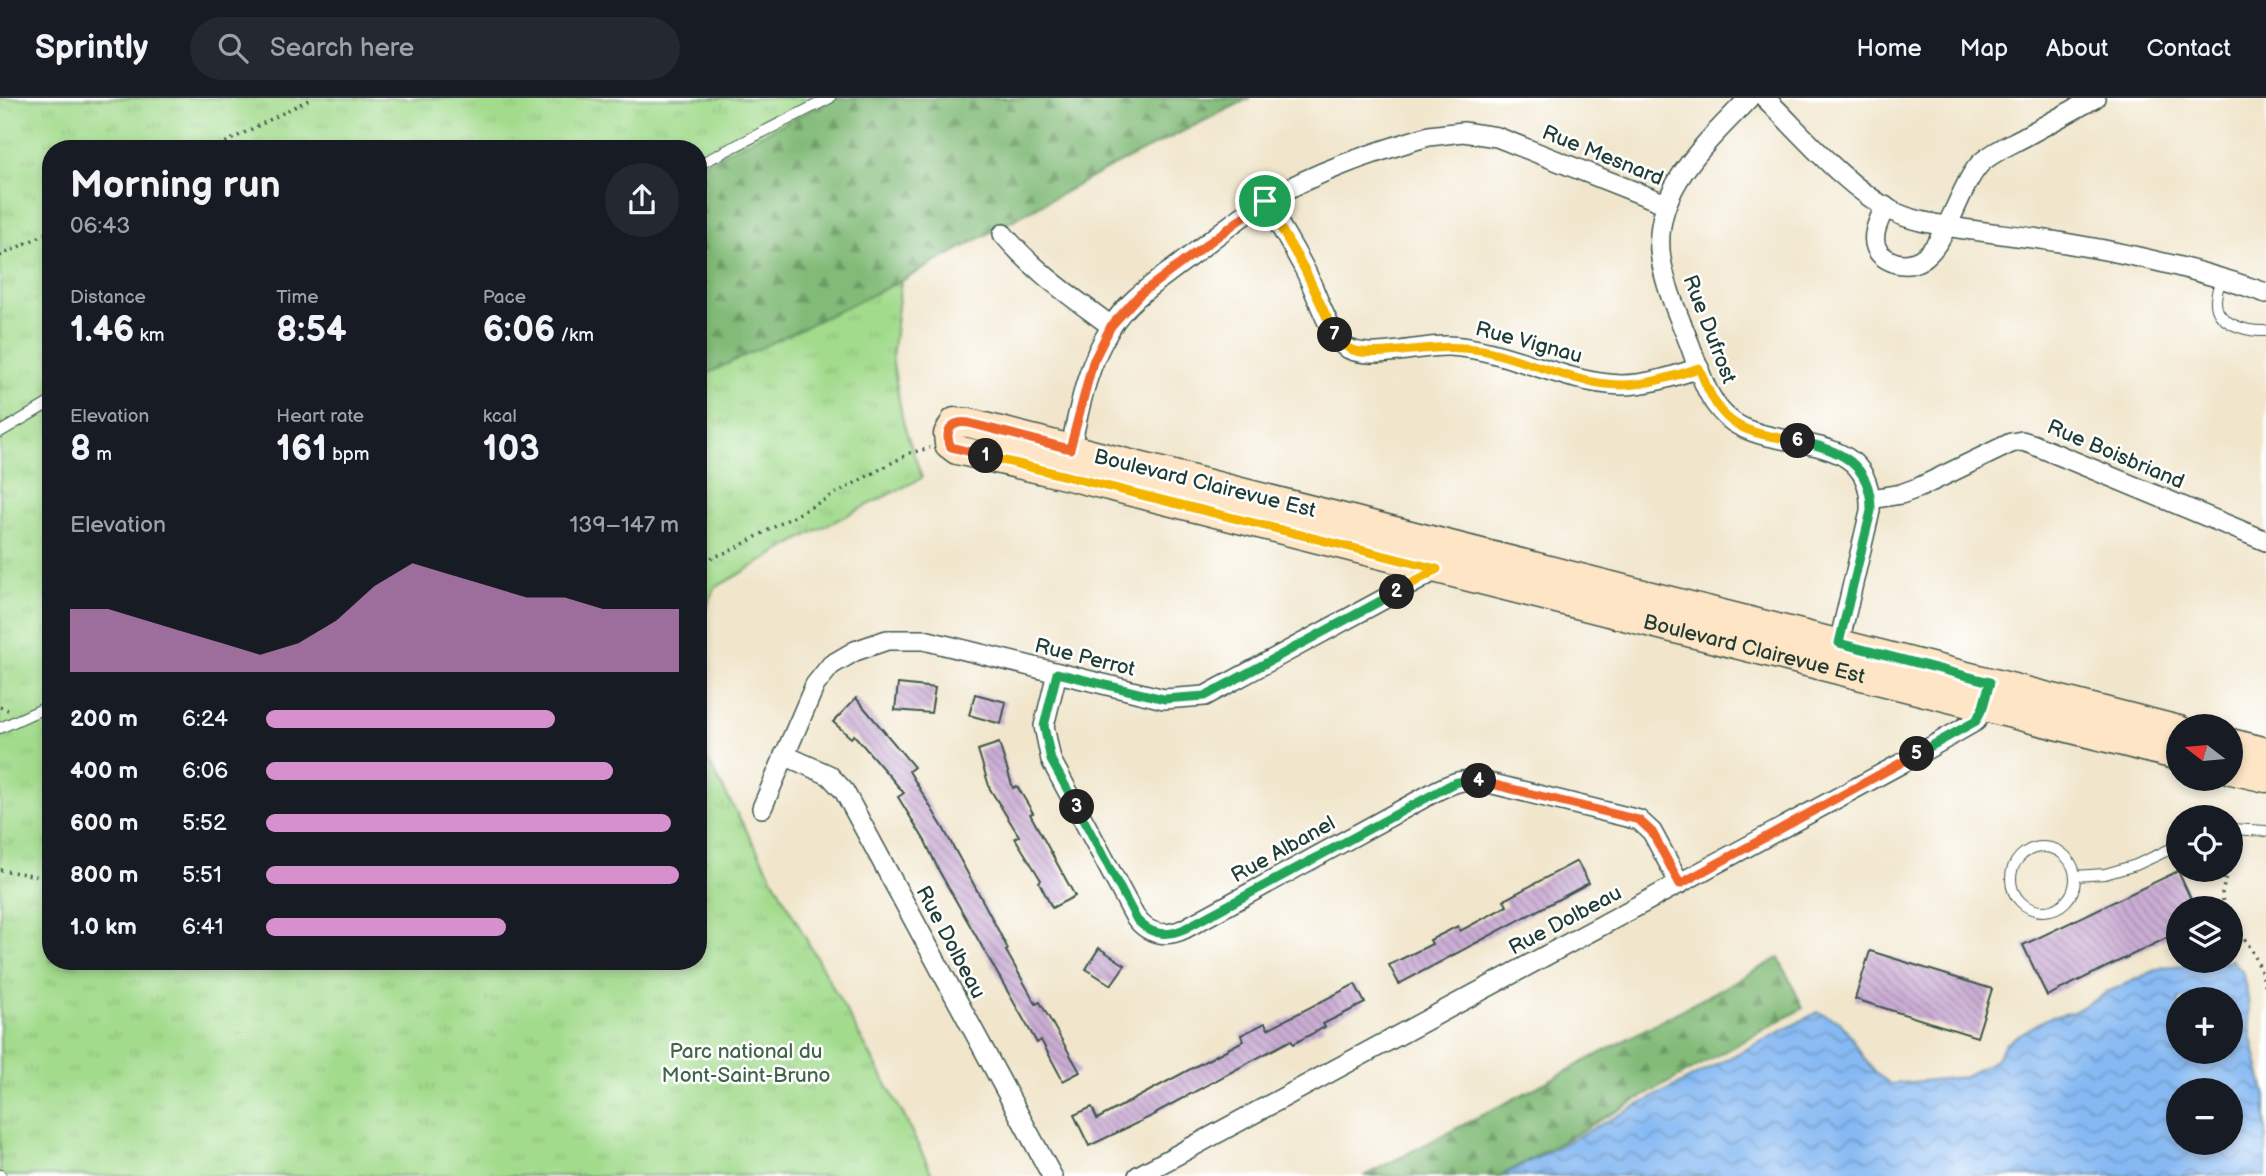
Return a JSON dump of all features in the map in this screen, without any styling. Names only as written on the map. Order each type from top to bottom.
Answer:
[{"type":"street","name":"Rue Dufrost","points":[[1749,98],[1689,163],[1666,204],[1660,229],[1661,260],[1669,289],[1715,404],[1732,422],[1758,433],[1813,444],[1843,455],[1863,476],[1871,499]]},
{"type":"street","points":[[1765,98],[1852,182],[1885,206],[1915,219],[2098,249],[2221,278],[2266,293]]},
{"type":"street","points":[[1885,206],[1875,234],[1875,243],[1881,255],[1892,262],[1910,264],[1923,259],[1935,246],[1967,181],[1982,162],[2095,98]]},
{"type":"street","name":"Rue Mesnard","points":[[1068,462],[1093,362],[1111,326],[1140,294],[1265,201],[1298,184],[1418,139],[1440,133],[1463,132],[1497,137],[1666,204]]},
{"type":"street","name":"Rue Vignau","points":[[1265,201],[1305,270],[1336,338],[1354,351],[1395,351],[1448,346],[1482,351],[1577,379],[1624,385],[1676,376],[1699,368]]},
{"type":"street","points":[[1003,234],[1024,259],[1051,283],[1111,326]]},
{"type":"street","name":"Boulevard Clairevue Est","points":[[949,444],[950,429],[955,422],[961,421],[1068,462],[1440,557],[1987,694],[2166,728]]},
{"type":"street","name":"Rue Boisbriand","points":[[1871,499],[1901,494],[1920,487],[2006,445],[2022,441],[2266,541]]},
{"type":"street","points":[[1836,656],[1871,511],[1871,499]]},
{"type":"street","name":"Rue Perrot","points":[[762,808],[815,685],[831,665],[855,651],[887,640],[923,639],[1164,699],[1205,696],[1440,557]]},
{"type":"street","name":"Rue Albanel","points":[[1057,673],[1044,726],[1051,760],[1134,915],[1141,924],[1155,933],[1172,934],[1184,929],[1438,790],[1467,780],[1481,781],[1639,820],[1652,832],[1680,884]]},
{"type":"street","name":"Boulevard Clairevue Est","points":[[1987,694],[2166,752]]},
{"type":"street","name":"Rue Dolbeau","points":[[1138,1176],[1976,721],[1987,694]]},
{"type":"street","points":[[2244,746],[2266,752]]},
{"type":"street","name":"Rue Dolbeau","points":[[785,755],[829,775],[844,791],[1052,1176]]},
{"type":"street","points":[[2244,772],[2266,778]]},
{"type":"lane","points":[[707,160],[830,98]]},
{"type":"lane","points":[[2221,278],[2216,300],[2220,315],[2236,326],[2266,331]]},
{"type":"lane","points":[[0,432],[42,407]]},
{"type":"lane","points":[[0,729],[42,709]]},
{"type":"lane","points":[[2243,830],[2266,831]]},
{"type":"lane","points":[[2039,846],[2049,847],[2067,857],[2075,876],[2071,896],[2064,903],[2046,911],[2027,907],[2019,901],[2011,884],[2014,864],[2029,849],[2039,846]]},
{"type":"lane","points":[[2075,876],[2105,874],[2136,865],[2166,851]]},
{"type":"path","points":[[230,140],[312,98]]},
{"type":"path","points":[[0,256],[42,235]]},
{"type":"path","points":[[707,560],[732,550],[910,453],[949,444]]},
{"type":"path","points":[[0,870],[42,877]]},
{"type":"path","points":[[2243,936],[2256,955],[2266,987]]},
{"type":"green space","points":[[0,98],[1250,98],[1109,168],[901,281],[707,374],[707,140],[42,140]]},
{"type":"green space","name":"Parc national du Mont-Saint-Bruno","points":[[0,98],[836,98],[707,162],[707,140],[42,140],[42,970],[707,970],[707,759],[904,1116],[933,1176],[0,1176]]},
{"type":"green space","points":[[901,281],[892,358],[903,422],[922,478],[811,533],[715,588],[707,606],[707,374]]},
{"type":"green space","points":[[1779,958],[1803,1008],[1500,1176],[1364,1176],[1533,1089]]},
{"type":"water","points":[[2166,967],[2166,973],[2242,973],[2251,1034],[2266,1097],[2266,1176],[1501,1176],[1818,1012],[1839,1021],[1875,1073],[1891,1084],[1963,1077],[1996,1060],[2005,1044],[2048,1018],[2073,1012],[2110,991]]},
{"type":"building","points":[[898,684],[935,688],[931,713],[895,710]]},
{"type":"building","points":[[975,694],[1006,702],[1001,724],[969,715]]},
{"type":"building","points":[[856,698],[914,767],[909,771],[986,907],[1008,949],[1006,951],[1036,1004],[1040,1002],[1080,1072],[1063,1081],[1041,1040],[1037,1043],[898,797],[904,793],[854,735],[851,738],[833,722]]},
{"type":"building","points":[[999,743],[1013,788],[1017,786],[1033,813],[1030,814],[1075,896],[1052,908],[1039,882],[1041,880],[1015,838],[1019,836],[990,789],[978,750]]},
{"type":"building","points":[[1577,861],[1589,883],[1399,984],[1389,965],[1432,944],[1430,940],[1458,926],[1460,931],[1507,906],[1504,900]]},
{"type":"building","points":[[2166,877],[2166,882],[2183,882],[2189,896],[2166,896],[2166,938],[2047,996],[2023,945]]},
{"type":"building","points":[[1099,948],[1125,965],[1111,985],[1086,969]]},
{"type":"building","points":[[1870,951],[1992,989],[1977,1037],[1855,999]]},
{"type":"building","points":[[1355,984],[1365,1003],[1323,1024],[1325,1027],[1293,1044],[1291,1040],[1156,1114],[1089,1146],[1074,1115],[1092,1107],[1097,1119],[1243,1041],[1241,1035],[1265,1023],[1268,1029]]},
{"type":"route","points":[[1265,201],[1305,270],[1334,333],[1340,343],[1349,349],[1365,353],[1448,346],[1482,351],[1577,379],[1624,385],[1676,376],[1699,368],[1710,396],[1732,422],[1747,430],[1772,437],[1813,444],[1849,459],[1866,482],[1871,511],[1839,643],[1990,682],[1976,721],[1680,884],[1652,832],[1639,820],[1481,781],[1467,780],[1438,790],[1184,929],[1172,934],[1150,931],[1134,915],[1051,760],[1044,726],[1057,673],[1164,699],[1205,696],[1437,569],[953,449],[948,441],[948,434],[955,422],[961,421],[1070,449],[1093,362],[1101,343],[1124,309],[1140,294],[1265,201]]}]
